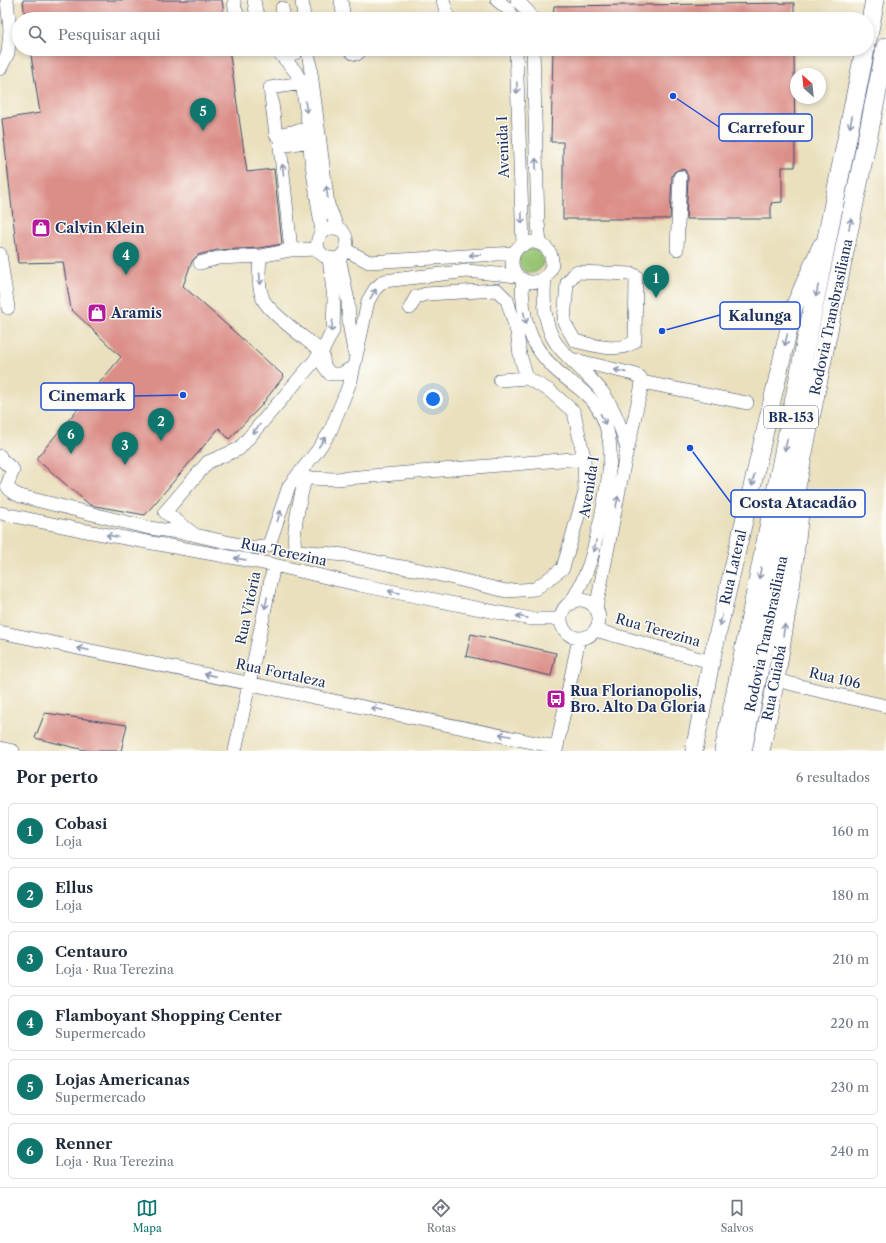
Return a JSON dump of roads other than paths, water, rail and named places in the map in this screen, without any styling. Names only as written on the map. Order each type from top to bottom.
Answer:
[{"type":"highway","points":[[862,12],[863,0]]},
{"type":"highway","points":[[873,12],[875,0]]},
{"type":"highway","name":"Rodovia Transbrasiliana","points":[[742,751],[886,47]]},
{"type":"highway","points":[[858,84],[860,56]]},
{"type":"highway","name":"Rodovia Transbrasiliana","points":[[724,751],[864,56]]},
{"type":"main road","name":"Rua Lateral","points":[[694,751],[711,662],[794,307],[830,225]]},
{"type":"main road","name":"Rua Cuiabá","points":[[761,751],[776,680],[792,581],[814,400]]},
{"type":"street","points":[[0,69],[8,54],[10,30],[7,0]]},
{"type":"street","points":[[234,0],[236,12]]},
{"type":"street","points":[[254,0],[256,12]]},
{"type":"street","points":[[302,0],[303,12]]},
{"type":"street","points":[[341,0],[343,12]]},
{"type":"street","points":[[444,0],[447,12]]},
{"type":"street","points":[[497,0],[510,12]]},
{"type":"street","points":[[517,0],[528,12]]},
{"type":"street","points":[[282,56],[295,71],[302,83],[322,232]]},
{"type":"street","points":[[295,71],[296,64],[307,56]]},
{"type":"street","points":[[149,528],[165,512],[208,462],[238,449],[322,352],[333,330],[338,255],[348,241],[346,236],[338,229],[328,205],[309,56]]},
{"type":"street","name":"Avenida I","points":[[516,56],[519,249]]},
{"type":"street","points":[[533,56],[538,222],[540,244]]},
{"type":"street","points":[[302,83],[270,88],[276,135],[310,135]]},
{"type":"street","points":[[292,250],[280,146],[310,135]]},
{"type":"street","points":[[677,249],[680,177]]},
{"type":"street","points":[[0,456],[1,459],[13,470],[7,486],[12,492],[20,496],[149,528],[256,547],[269,545],[288,486],[302,476],[330,432],[351,380],[368,301],[375,289],[384,281],[467,271],[519,278],[528,282],[534,282],[545,277],[551,266],[549,253],[540,244],[534,243],[519,249],[369,262],[338,255],[322,255],[318,249],[317,240],[322,232],[327,229],[338,229]]},
{"type":"street","points":[[200,263],[218,258],[261,256],[292,250],[318,249]]},
{"type":"street","points":[[519,249],[512,265],[519,278]]},
{"type":"street","points":[[0,254],[8,308]]},
{"type":"street","points":[[338,255],[348,301],[354,362]]},
{"type":"street","points":[[261,256],[259,270],[263,300],[271,311],[322,352],[324,366],[330,374],[341,374],[354,362]]},
{"type":"street","points":[[576,272],[632,274],[636,276],[635,341],[629,346],[606,347],[575,341],[564,322],[567,283],[576,272]]},
{"type":"street","points":[[430,276],[447,293]]},
{"type":"street","name":"Avenida I","points":[[545,277],[543,296],[545,313],[551,333],[558,346],[603,392],[623,430],[627,449],[596,609]]},
{"type":"street","name":"Avenida I","points":[[519,278],[530,336],[540,354],[554,368],[582,390],[595,404],[604,421],[609,438],[610,469],[594,553],[580,588],[570,604]]},
{"type":"street","points":[[410,308],[416,297],[426,294],[497,290],[507,300],[518,332],[520,355],[527,378]]},
{"type":"street","points":[[598,366],[606,347]]},
{"type":"street","points":[[571,359],[640,377],[642,389],[627,449]]},
{"type":"street","points":[[302,476],[294,539],[297,552],[345,554],[420,570],[506,591],[535,589],[563,568],[585,492],[584,458],[574,412],[550,391],[527,378],[500,380]]},
{"type":"street","points":[[642,382],[747,403]]},
{"type":"street","points":[[302,476],[336,479],[584,458]]},
{"type":"street","points":[[165,512],[195,535]]},
{"type":"street","name":"Rua Terezina","points":[[0,513],[82,530],[274,565],[360,586],[531,619],[561,619]]},
{"type":"street","points":[[273,535],[294,539]]},
{"type":"street","name":"Rua Vitória","points":[[234,751],[274,565]]},
{"type":"street","points":[[575,601],[586,602],[596,609],[599,623],[595,630],[588,636],[579,638],[574,637],[563,628],[561,619],[562,613],[575,601]]},
{"type":"street","name":"Rua Terezina","points":[[595,630],[711,662]]},
{"type":"street","name":"Rua Fortaleza","points":[[0,632],[249,683],[556,749]]},
{"type":"street","points":[[556,749],[579,638]]},
{"type":"street","name":"Rua 106","points":[[776,680],[886,706]]},
{"type":"street","points":[[0,748],[13,751]]},
{"type":"place","name":"Carrefour","points":[[673,96]]},
{"type":"place","name":"Lojas Americanas","points":[[203,131]]},
{"type":"place","name":"Calvin Klein","points":[[41,228]]},
{"type":"place","name":"Flamboyant Shopping Center","points":[[126,275]]},
{"type":"place","name":"Cobasi","points":[[656,298]]},
{"type":"place","name":"Aramis","points":[[97,313]]},
{"type":"place","name":"Kalunga","points":[[662,331]]},
{"type":"place","name":"Cinemark","points":[[183,395]]},
{"type":"place","name":"Ellus","points":[[161,441]]},
{"type":"place","name":"Costa Atacadão","points":[[690,448]]},
{"type":"place","name":"Renner","points":[[71,454]]},
{"type":"place","name":"Centauro","points":[[125,465]]},
{"type":"place","name":"Rua Florianopolis, Bro. Alto Da Gloria","points":[[556,699]]}]
